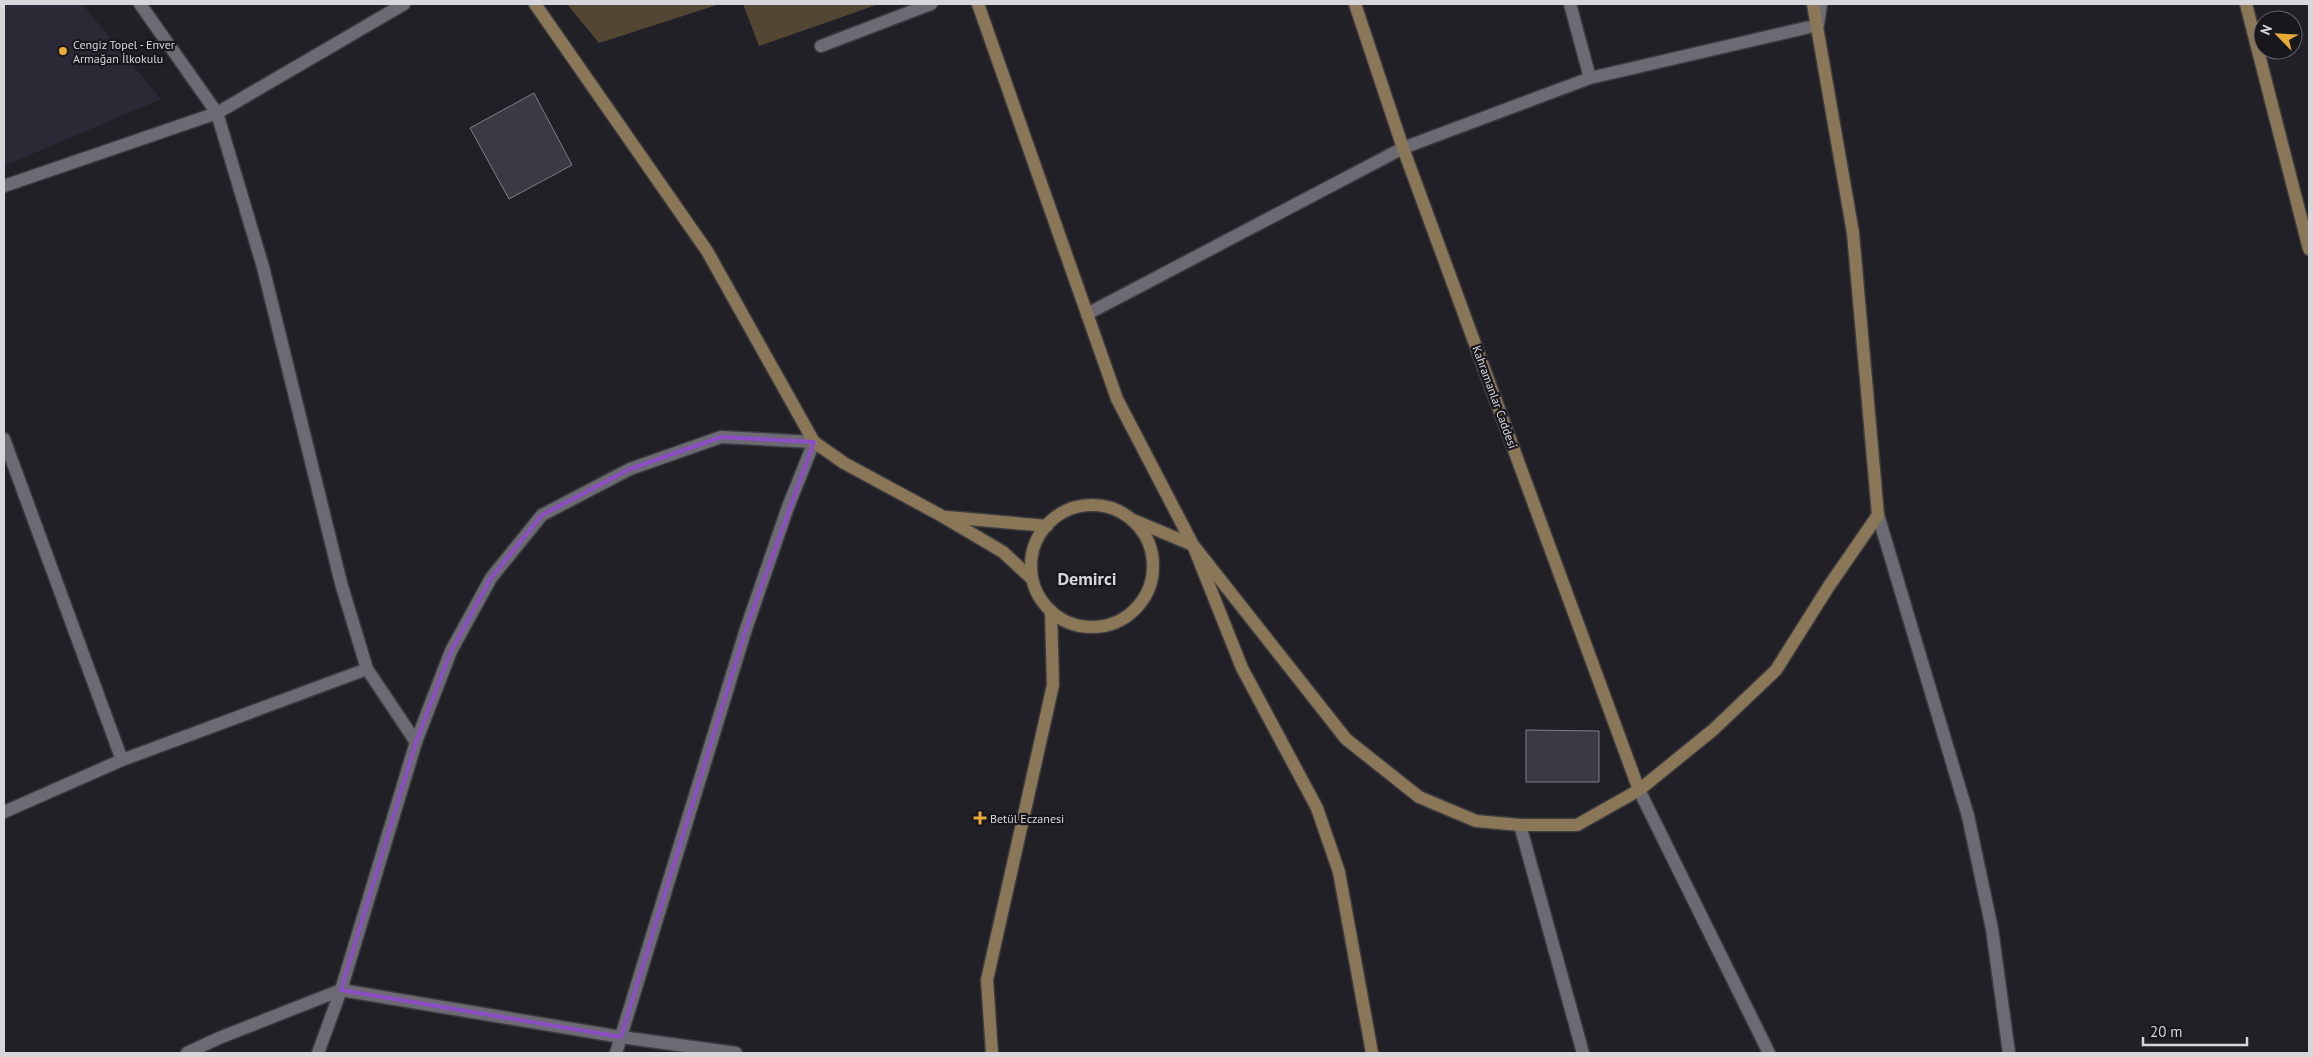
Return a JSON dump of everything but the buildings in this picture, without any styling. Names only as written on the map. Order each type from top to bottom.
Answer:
[{"type":"street","points":[[140,4],[217,113],[263,267],[341,583],[367,669],[416,742]]},
{"type":"street","points":[[4,186],[217,113],[404,4]]},
{"type":"street","points":[[535,4],[707,251],[814,442],[844,464],[942,516],[1003,552],[1032,579]]},
{"type":"street","points":[[821,46],[931,4]]},
{"type":"street","points":[[978,4],[1118,400],[1193,545],[1242,668],[1317,808],[1339,872],[1372,1053]]},
{"type":"street","name":"Kahramanlar Caddesi","points":[[1355,4],[1403,148],[1639,790]]},
{"type":"street","points":[[1570,4],[1590,78]]},
{"type":"street","points":[[1813,4],[1853,233],[1878,515],[1968,816],[1992,929],[2009,1053]]},
{"type":"street","points":[[1818,25],[1821,4]]},
{"type":"street","points":[[2246,4],[2309,249]]},
{"type":"street","points":[[1088,314],[1403,148],[1590,78],[1818,25]]},
{"type":"street","points":[[318,1053],[340,990],[416,742],[451,650],[491,578],[542,516],[630,469],[720,437],[814,442]]},
{"type":"street","points":[[4,439],[122,760]]},
{"type":"street","points":[[616,1053],[746,629],[788,506],[814,442]]},
{"type":"street","points":[[1133,520],[1145,535],[1149,544],[1152,553],[1153,572],[1148,591],[1137,607],[1114,623],[1105,626],[1085,627],[1067,622],[1051,611],[1039,597],[1032,579],[1032,560],[1036,542],[1047,526],[1062,513],[1079,506],[1098,505],[1117,510],[1133,520],[1193,545],[1346,739],[1419,797],[1476,821],[1520,825],[1577,825],[1639,790],[1713,730],[1776,670],[1829,586],[1878,515]]},
{"type":"street","points":[[942,516],[1047,526]]},
{"type":"street","points":[[992,1053],[987,980],[1054,685],[1051,611]]},
{"type":"street","points":[[4,812],[122,760],[367,669]]},
{"type":"street","points":[[1639,790],[1769,1053]]},
{"type":"street","points":[[1520,825],[1583,1053]]},
{"type":"street","points":[[187,1053],[219,1038],[340,990],[736,1053]]},
{"type":"highlighted area","points":[[721,437],[814,442],[746,629],[621,1037],[341,990],[416,742],[451,651],[491,578],[542,515],[630,469]]},
{"type":"shaded area","name":"Cengiz Topel - Enver Armağan İlkokulu","points":[[4,4],[82,4],[161,99],[4,166]]},
{"type":"shaded area","points":[[567,4],[720,4],[599,43]]},
{"type":"shaded area","points":[[743,4],[879,4],[759,46]]},
{"type":"place","name":"Cengiz Topel - Enver Armağan İlkokulu","points":[[63,51]]},
{"type":"place","name":"Betül Eczanesi","points":[[980,818]]},
{"type":"district","name":"Demirci","points":[[1087,578]]}]
